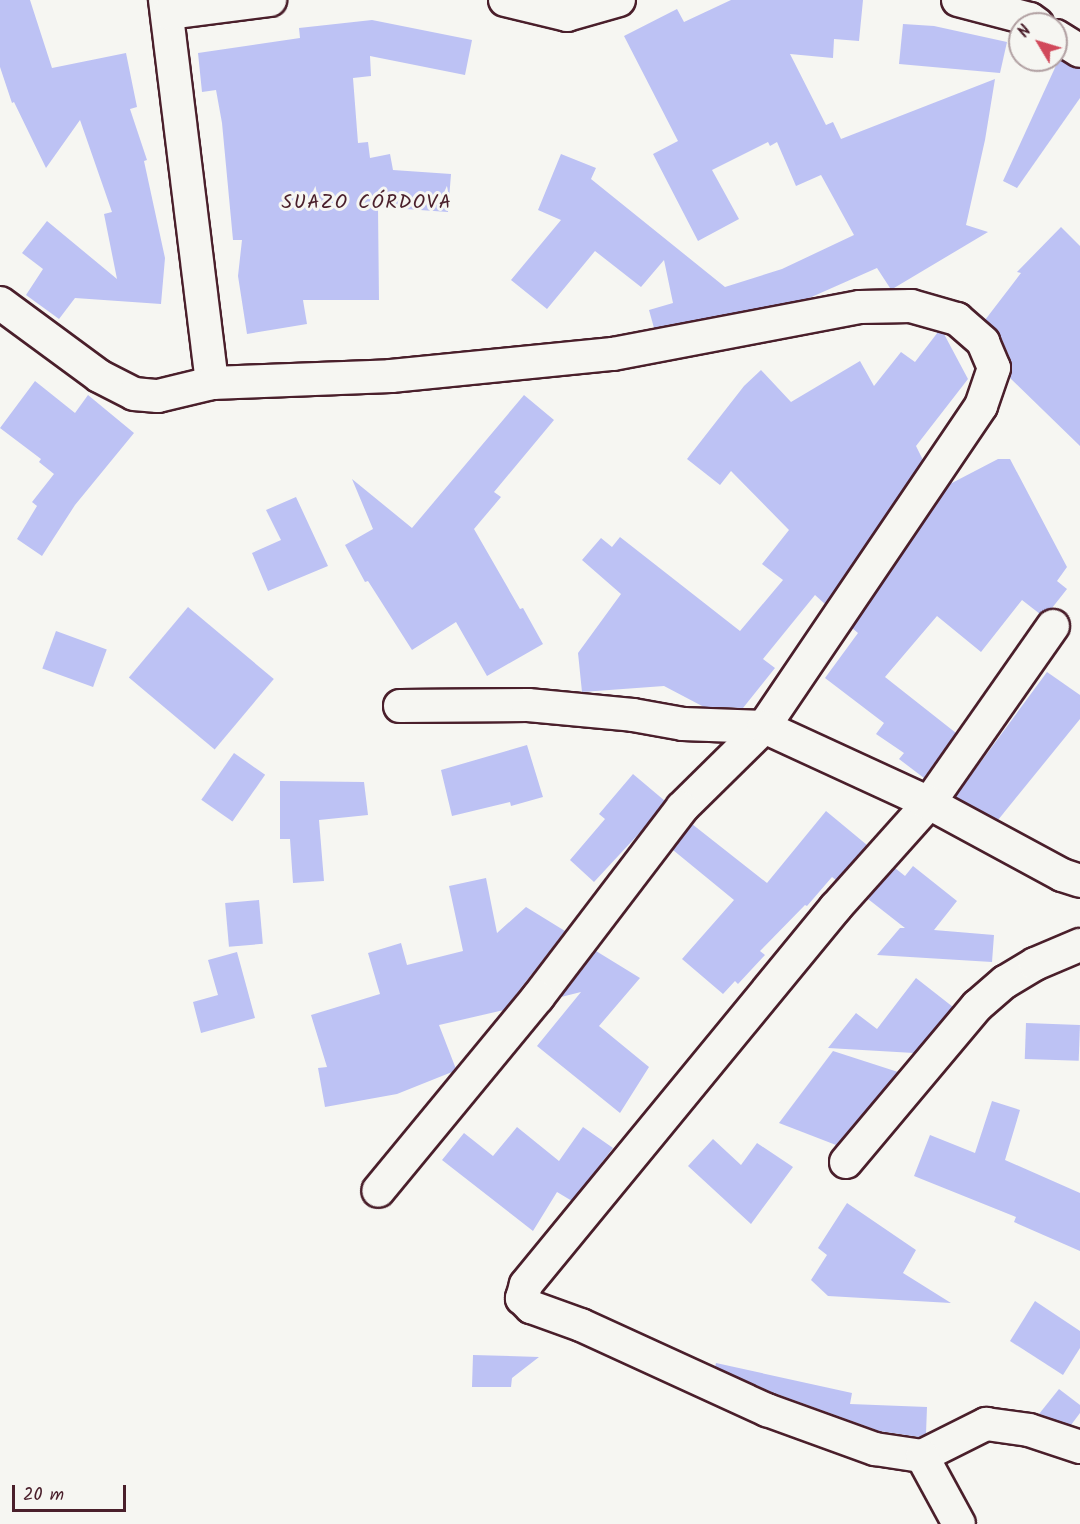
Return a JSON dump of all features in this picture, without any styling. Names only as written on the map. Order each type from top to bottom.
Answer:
[{"type":"street","points":[[212,383],[166,6],[270,0]]},
{"type":"street","points":[[505,0],[569,8],[619,0]]},
{"type":"street","points":[[958,0],[1008,13]]},
{"type":"street","points":[[0,303],[99,375],[134,394],[158,396],[212,383],[390,376],[613,354],[860,308],[911,306],[957,319],[983,342],[994,368],[981,406],[764,727],[682,808],[538,997],[378,1191]]},
{"type":"street","points":[[1053,626],[929,803],[829,916],[526,1285],[522,1298],[531,1306],[582,1325],[715,1387],[816,1430],[875,1449],[922,1456],[986,1424],[1029,1430],[1080,1447]]},
{"type":"street","points":[[400,706],[528,705],[633,715],[683,724],[764,727],[929,803],[1062,875],[1080,881]]},
{"type":"street","points":[[846,1162],[977,1006],[1005,982],[1035,964],[1080,945]]},
{"type":"street","points":[[922,1456],[959,1524]]},
{"type":"building","points":[[0,0],[30,0],[52,68],[126,53],[137,107],[130,109],[147,160],[144,161],[165,258],[161,304],[75,298],[59,319],[26,295],[43,269],[22,253],[47,221],[117,279],[104,214],[112,212],[80,120],[46,168],[14,102],[12,103],[0,67]]},
{"type":"building","points":[[731,0],[863,0],[859,41],[834,39],[833,58],[790,54],[826,125],[833,122],[841,139],[995,79],[985,140],[966,225],[988,232],[894,288],[890,288],[877,268],[807,299],[654,328],[649,310],[673,303],[664,260],[641,287],[595,251],[547,309],[511,280],[561,220],[538,210],[561,154],[596,168],[591,179],[725,287],[782,269],[854,235],[821,175],[796,186],[777,142],[770,146],[768,142],[712,170],[739,219],[698,241],[653,154],[678,141],[624,36],[677,9],[684,22]]},
{"type":"building","points":[[372,20],[472,40],[465,75],[370,56],[371,76],[353,78],[358,143],[368,142],[370,158],[390,154],[393,170],[451,174],[448,212],[378,207],[379,300],[303,300],[307,324],[247,334],[238,276],[242,240],[233,240],[222,123],[216,90],[202,92],[198,53],[300,38],[299,28]]},
{"type":"building","points":[[903,24],[934,26],[1007,42],[1000,73],[899,64]]},
{"type":"building","points":[[1068,63],[1080,69],[1080,98],[1017,188],[1003,181],[1053,72],[1068,72]]},
{"type":"building","points":[[1061,227],[1080,246],[1080,446],[1010,378],[1011,361],[1000,335],[985,320],[1021,273],[1017,272]]},
{"type":"building","points":[[938,332],[944,334],[968,379],[916,446],[923,460],[825,604],[815,595],[763,659],[775,668],[743,708],[704,707],[664,686],[582,692],[578,653],[621,594],[582,560],[601,538],[612,547],[620,537],[740,631],[783,580],[762,564],[789,530],[731,471],[720,485],[687,459],[744,386],[761,370],[791,402],[860,361],[874,386],[901,352],[915,362]]},
{"type":"building","points":[[35,381],[75,413],[88,395],[134,433],[75,505],[42,556],[17,539],[37,506],[32,502],[54,474],[39,462],[41,459],[0,428]]},
{"type":"building","points":[[524,395],[554,420],[494,492],[501,497],[474,529],[543,644],[487,676],[456,622],[412,650],[368,581],[365,582],[345,545],[373,529],[352,479],[412,528]]},
{"type":"building","points":[[998,459],[1010,459],[1067,567],[1057,581],[1067,589],[1052,608],[1040,614],[1022,600],[981,652],[937,616],[885,677],[956,733],[924,778],[899,759],[904,753],[876,734],[884,723],[825,678],[858,633],[852,628],[950,484]]},
{"type":"building","points":[[296,497],[328,566],[268,591],[252,553],[281,540],[266,510]]},
{"type":"building","points":[[188,607],[274,679],[215,749],[129,677]]},
{"type":"building","points":[[56,631],[107,649],[93,687],[42,669]]},
{"type":"building","points":[[1047,672],[1080,695],[1080,719],[998,820],[955,797]]},
{"type":"building","points":[[527,745],[543,797],[511,806],[510,802],[452,816],[441,770]]},
{"type":"building","points":[[234,753],[265,775],[232,821],[201,800]]},
{"type":"building","points":[[633,774],[665,801],[645,827],[594,882],[570,860],[605,819],[599,814]]},
{"type":"building","points":[[280,781],[364,782],[368,815],[319,820],[324,881],[293,883],[290,839],[280,839]]},
{"type":"building","points":[[826,811],[867,845],[836,880],[832,877],[807,906],[805,905],[760,951],[765,955],[738,984],[735,981],[723,994],[682,959],[734,900],[673,850],[692,824],[767,883]]},
{"type":"building","points":[[913,866],[957,901],[934,930],[994,935],[992,962],[877,955],[900,928],[905,928],[868,899],[895,868],[905,876]]},
{"type":"building","points":[[486,878],[497,933],[526,907],[565,931],[504,1010],[439,1025],[456,1069],[452,1072],[397,1094],[325,1107],[318,1068],[327,1067],[311,1015],[380,994],[368,953],[401,943],[407,965],[463,951],[449,886]]},
{"type":"building","points":[[259,900],[263,944],[229,947],[225,903]]},
{"type":"building","points":[[596,951],[640,978],[599,1026],[649,1067],[620,1113],[537,1046],[581,992],[561,997]]},
{"type":"building","points":[[237,952],[255,1018],[201,1033],[193,1002],[218,995],[208,960]]},
{"type":"building","points":[[916,978],[953,1007],[914,1053],[828,1048],[856,1013],[877,1029]]},
{"type":"building","points":[[1026,1023],[1080,1025],[1079,1061],[1025,1059]]},
{"type":"building","points":[[833,1051],[898,1072],[836,1145],[779,1123]]},
{"type":"building","points":[[992,1101],[1020,1110],[1005,1160],[1080,1193],[1080,1251],[1014,1222],[1016,1217],[914,1176],[930,1135],[975,1153]]},
{"type":"building","points":[[517,1127],[559,1161],[583,1127],[613,1148],[572,1201],[557,1192],[533,1231],[442,1160],[464,1133],[493,1156]]},
{"type":"building","points":[[713,1139],[741,1165],[757,1143],[793,1167],[751,1224],[688,1166]]},
{"type":"building","points":[[847,1203],[916,1250],[903,1273],[951,1303],[828,1296],[811,1280],[827,1255],[818,1248]]},
{"type":"building","points":[[1035,1301],[1080,1331],[1080,1348],[1063,1375],[1010,1341]]},
{"type":"building","points":[[473,1355],[539,1357],[512,1378],[511,1387],[472,1387]]},
{"type":"building","points":[[716,1363],[852,1393],[850,1404],[927,1407],[926,1434],[919,1437],[879,1431],[774,1393],[715,1367]]},
{"type":"building","points":[[1059,1389],[1080,1405],[1080,1413],[1071,1425],[1039,1414]]},
{"type":"district","name":"SUAZO CÓRDOVA","points":[[367,203]]}]
